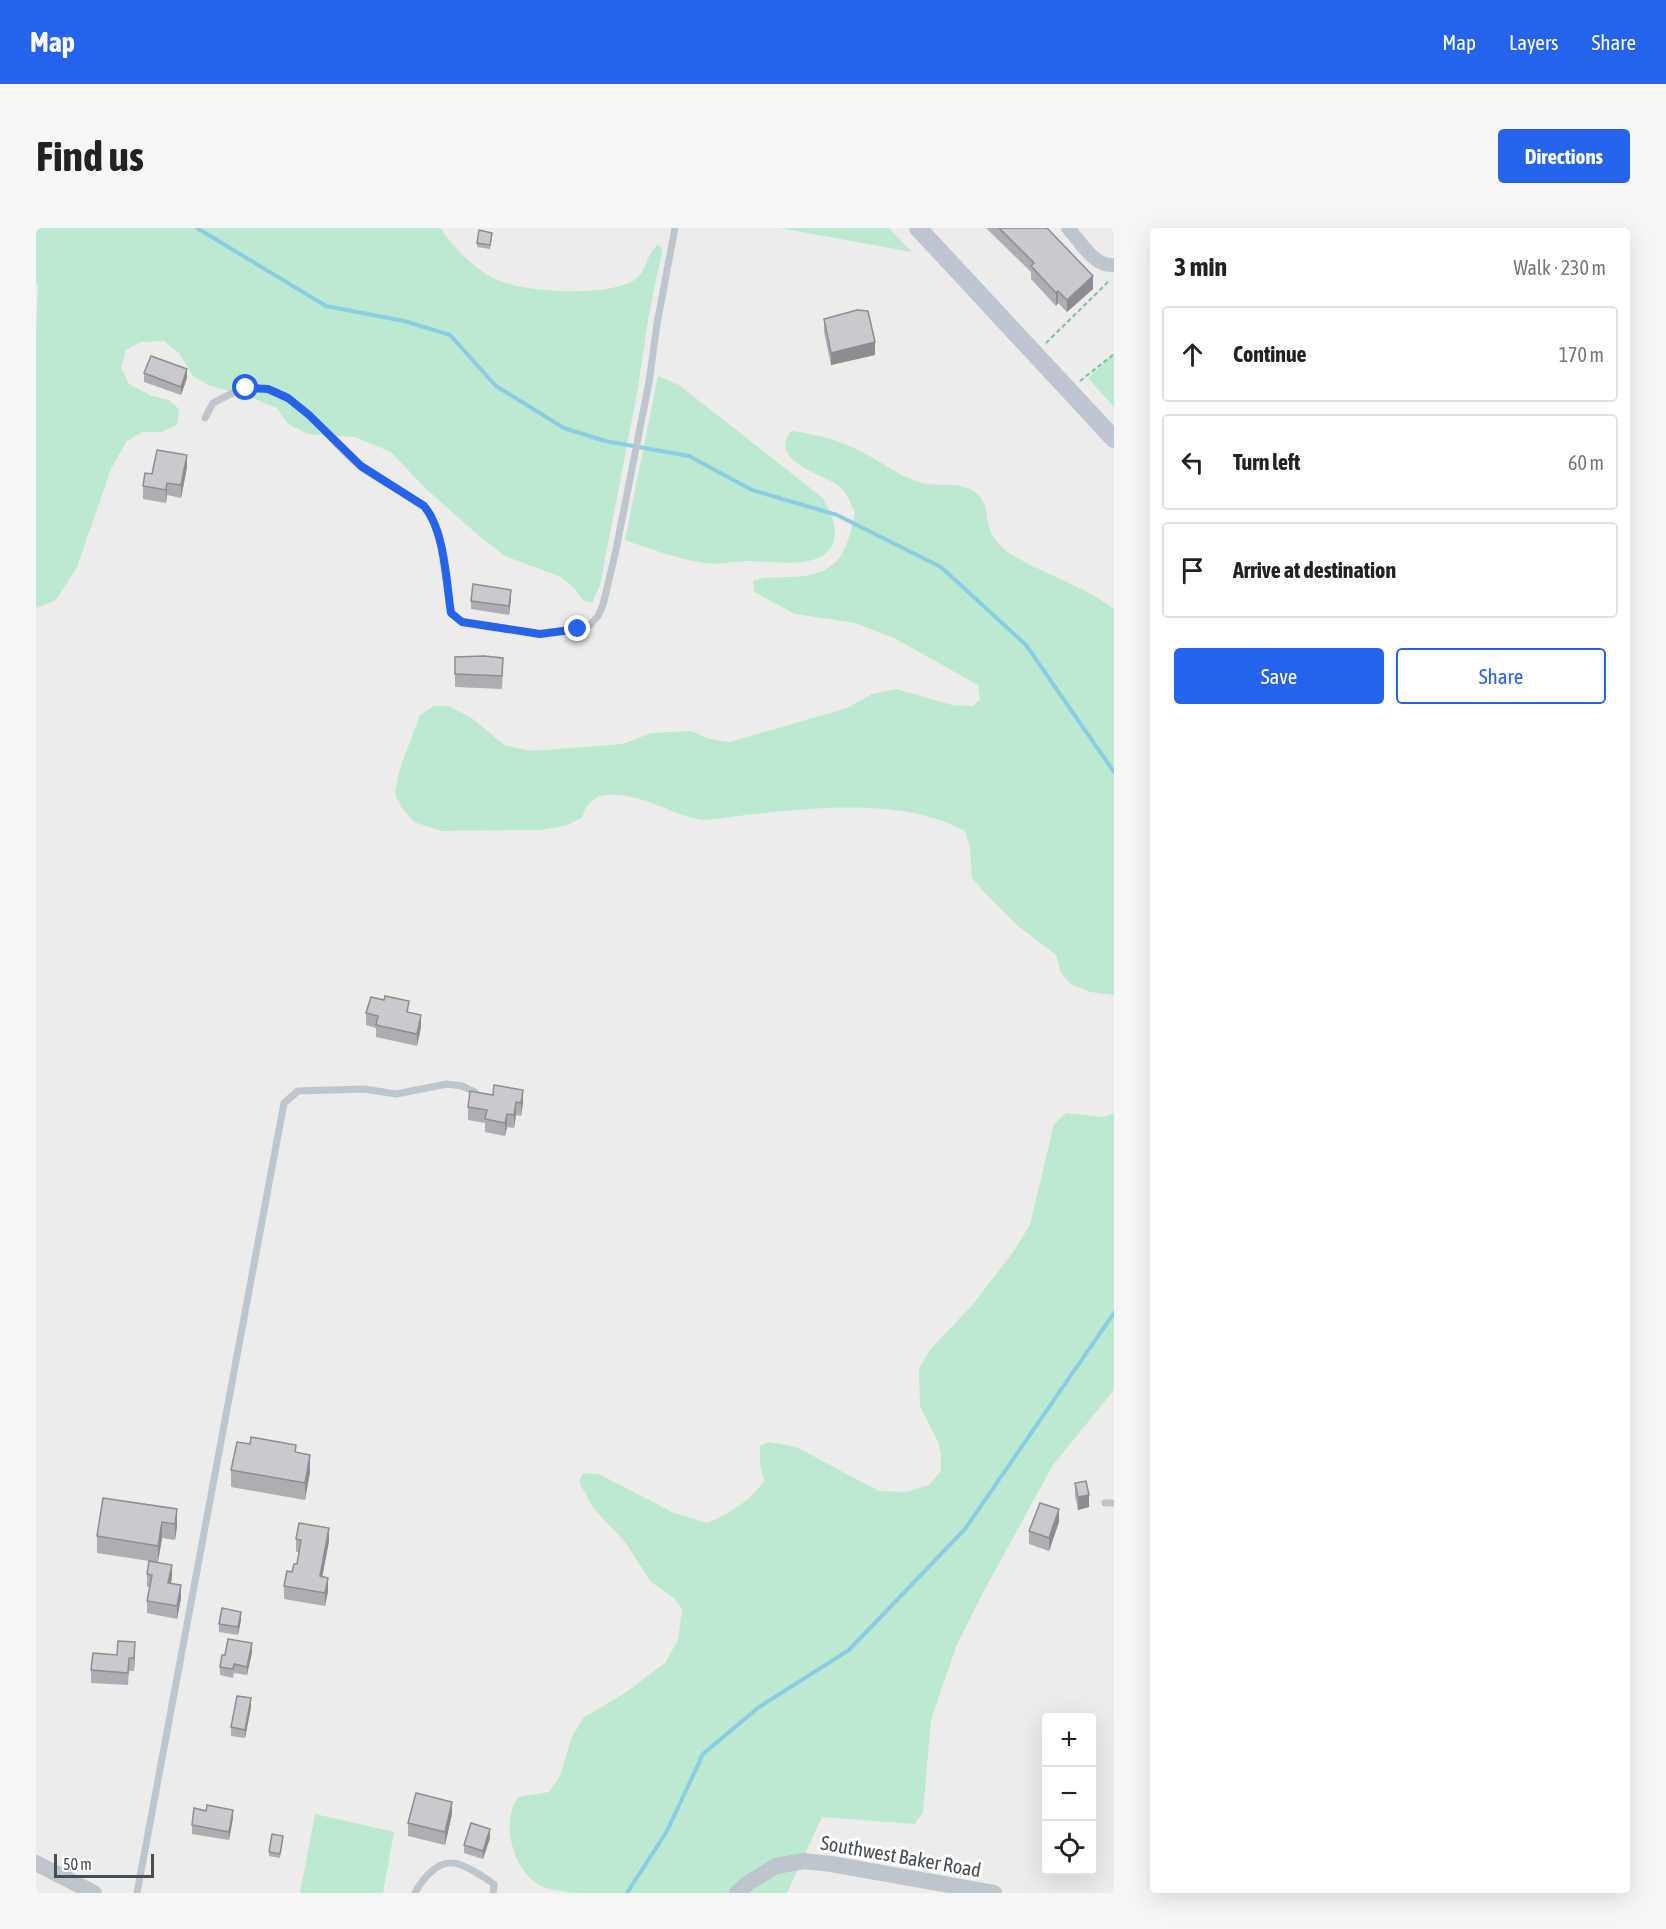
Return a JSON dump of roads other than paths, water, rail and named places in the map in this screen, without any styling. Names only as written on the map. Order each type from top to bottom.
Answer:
[{"type":"main road","points":[[920,229],[1114,439]]},
{"type":"street","points":[[1068,228],[1096,259],[1101,263],[1113,265]]},
{"type":"street","name":"Southwest Baker Road","points":[[737,1893],[748,1883],[776,1866],[804,1861],[994,1893]]},
{"type":"street","points":[[36,1863],[94,1893]]},
{"type":"lane","points":[[206,418],[213,403],[246,388],[268,389],[288,398],[309,415],[361,466],[424,506],[431,514],[439,534],[451,613],[462,622],[540,634],[578,629],[590,625],[598,616],[603,605],[616,550],[649,382],[675,228]]},
{"type":"lane","points":[[137,1893],[284,1103],[298,1091],[363,1089],[396,1094],[447,1084],[462,1086],[476,1092]]},
{"type":"lane","points":[[1105,1503],[1114,1503]]},
{"type":"lane","points":[[415,1893],[435,1868],[450,1863],[479,1873],[494,1884],[493,1893]]},
{"type":"waterway","points":[[197,228],[326,306],[404,321],[450,335],[496,386],[564,428],[605,441],[689,456],[752,490],[837,515],[941,567],[1026,645],[1114,772]]},
{"type":"waterway","points":[[627,1893],[667,1831],[703,1754],[759,1707],[849,1650],[965,1529],[1114,1313]]}]
